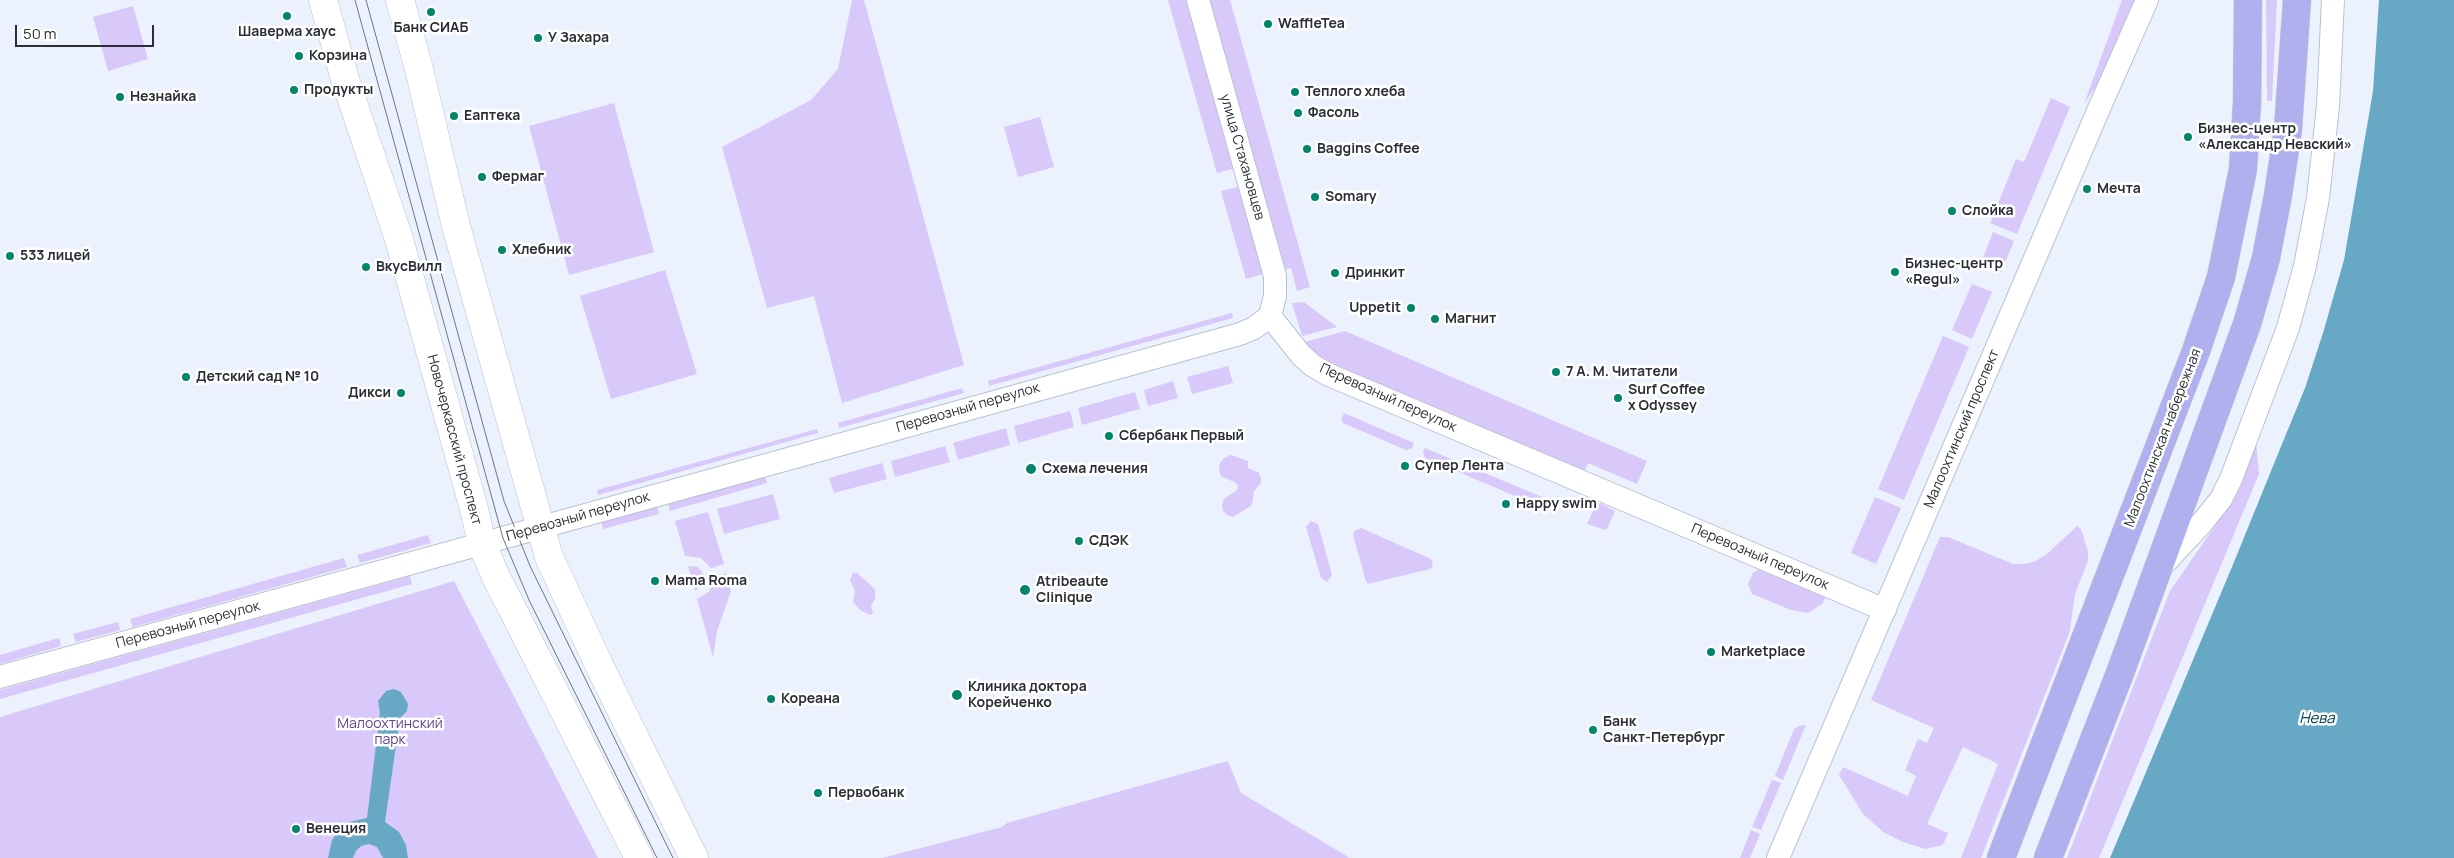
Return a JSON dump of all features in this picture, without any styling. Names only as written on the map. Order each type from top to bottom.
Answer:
[{"type":"main road","name":"Новочеркасский проспект","points":[[323,0],[345,79],[399,238],[482,544],[496,577],[639,858]]},
{"type":"main road","points":[[400,0],[419,69],[456,226],[540,528],[550,557],[599,665],[694,858]]},
{"type":"main road","name":"Малоохтинская набережная","points":[[2001,858],[2186,378],[2221,277],[2243,169],[2247,103],[2248,0]]},
{"type":"main road","points":[[2048,858],[2156,573],[2247,324],[2266,258],[2278,195],[2288,129],[2297,0]]},
{"type":"street","name":"улица Стахановцев","points":[[1198,0],[1275,276],[1275,296],[1270,316]]},
{"type":"street","name":"Малоохтинский проспект","points":[[1778,858],[2090,128],[2147,0]]},
{"type":"street","points":[[2156,573],[2201,524],[2224,492],[2231,479],[2288,328],[2305,266],[2318,198],[2328,106],[2333,0]]},
{"type":"street","name":"Перевозный переулок","points":[[0,677],[1240,334],[1254,328],[1270,316],[1301,355],[1312,365],[1327,374],[1884,610]]},
{"type":"green space","points":[[852,0],[864,0],[964,365],[842,403],[814,296],[767,308],[722,147],[811,100],[838,69]]},
{"type":"green space","points":[[1168,0],[1186,0],[1233,169],[1217,173]]},
{"type":"green space","points":[[1207,0],[1230,0],[1310,287],[1297,291],[1291,268],[1283,270]]},
{"type":"green space","points":[[2122,0],[2136,0],[2105,73],[2084,104]]},
{"type":"green space","points":[[2266,0],[2277,0],[2272,101],[2267,101]]},
{"type":"green space","points":[[133,6],[148,59],[108,71],[93,17]]},
{"type":"green space","points":[[2051,98],[2070,107],[2017,234],[1990,223],[2016,159],[2024,162]]},
{"type":"green space","points":[[614,103],[654,252],[569,275],[529,126]]},
{"type":"green space","points":[[1040,117],[1054,167],[1018,177],[1004,127]]},
{"type":"green space","points":[[1238,187],[1263,274],[1246,279],[1221,191]]},
{"type":"green space","points":[[1993,232],[2014,241],[2001,272],[1981,263]]},
{"type":"green space","points":[[665,270],[697,374],[611,399],[580,296]]},
{"type":"green space","points":[[1972,284],[1992,292],[1972,339],[1952,330]]},
{"type":"green space","points":[[1304,302],[1337,327],[1302,336],[1292,303]]},
{"type":"green space","points":[[1232,313],[1233,318],[989,386],[988,381]]},
{"type":"green space","points":[[1345,331],[1647,461],[1637,484],[1588,463],[1584,472],[1322,359],[1305,342]]},
{"type":"green space","points":[[1943,336],[1969,347],[1904,500],[1878,489]]},
{"type":"green space","points":[[1228,366],[1233,383],[1192,394],[1187,377]]},
{"type":"green space","points":[[1173,381],[1178,398],[1148,406],[1144,390]]},
{"type":"green space","points":[[962,388],[964,393],[839,428],[838,423]]},
{"type":"green space","points":[[1135,392],[1140,409],[1082,425],[1078,408]]},
{"type":"green space","points":[[1070,411],[1074,427],[1018,443],[1014,426]]},
{"type":"green space","points":[[1344,413],[1414,443],[1412,448],[1406,450],[1343,423],[1341,420]]},
{"type":"green space","points":[[1006,428],[1010,445],[958,460],[953,443]]},
{"type":"green space","points":[[817,429],[818,433],[598,495],[597,490]]},
{"type":"green space","points":[[2256,442],[2259,474],[2099,858],[2067,858],[2170,591],[2230,504],[2242,483]]},
{"type":"green space","points":[[945,446],[950,462],[895,477],[891,461]]},
{"type":"green space","points":[[1425,448],[1542,497],[1540,502],[1534,504],[1425,458],[1423,453]]},
{"type":"green space","points":[[1231,455],[1248,461],[1248,468],[1259,473],[1261,478],[1261,483],[1254,491],[1252,505],[1233,517],[1223,511],[1222,505],[1224,499],[1237,490],[1238,486],[1236,483],[1221,476],[1219,470],[1220,463],[1224,458]]},
{"type":"green space","points":[[882,463],[887,479],[834,493],[829,478]]},
{"type":"green space","points":[[765,476],[767,483],[670,511],[668,503]]},
{"type":"green space","points":[[773,494],[780,519],[724,534],[717,509]]},
{"type":"green space","points":[[1875,497],[1901,508],[1876,564],[1851,553]]},
{"type":"green space","points":[[1600,503],[1615,511],[1605,530],[1587,524],[1593,511]]},
{"type":"green space","points":[[657,506],[659,514],[603,529],[601,522]]},
{"type":"green space","points":[[708,512],[724,564],[711,568],[701,558],[685,556],[675,521]]},
{"type":"green space","points":[[1311,521],[1318,524],[1332,575],[1327,582],[1321,578],[1306,527]]},
{"type":"green space","points":[[2077,526],[2081,529],[2088,551],[2088,561],[2075,594],[2070,631],[1981,858],[1961,858],[1998,764],[1963,747],[1927,824],[1948,833],[1943,845],[1925,849],[1903,842],[1883,832],[1863,814],[1839,775],[1843,767],[1908,796],[1916,776],[1905,770],[1918,739],[1927,743],[1934,728],[1871,700],[1940,537],[1948,537],[2013,564],[2025,564],[2036,561],[2048,553]]},
{"type":"green space","points":[[1361,528],[1431,559],[1433,566],[1430,569],[1368,584],[1353,535],[1354,531]]},
{"type":"green space","points":[[428,535],[431,543],[360,563],[357,555]]},
{"type":"green space","points":[[344,558],[347,567],[133,627],[130,619]]},
{"type":"green space","points":[[688,566],[698,567],[704,575],[702,585],[695,591]]},
{"type":"green space","points":[[1758,570],[1765,570],[1826,596],[1822,604],[1808,613],[1791,610],[1752,594],[1748,584],[1753,573]]},
{"type":"green space","points":[[726,573],[731,591],[717,631],[713,657],[697,599],[709,592],[714,577]]},
{"type":"green space","points":[[853,573],[857,573],[875,589],[875,599],[871,606],[873,613],[870,615],[860,610],[853,602],[855,591],[850,580]]},
{"type":"green space","points":[[410,576],[412,584],[0,699],[0,690]]},
{"type":"green space","name":"Малоохтинский парк","points":[[454,581],[598,858],[0,858],[0,717]]},
{"type":"green space","points":[[118,622],[120,630],[76,642],[73,634]]},
{"type":"green space","points":[[59,638],[61,646],[0,664],[0,655]]},
{"type":"green space","points":[[1806,725],[1783,780],[1775,776],[1794,729]]},
{"type":"green space","points":[[1228,761],[1241,793],[1350,858],[882,858],[1002,827],[1007,823]]},
{"type":"green space","points":[[1772,780],[1781,783],[1761,830],[1752,827]]},
{"type":"green space","points":[[1751,830],[1760,834],[1750,858],[1740,858]]},
{"type":"water","name":"Нева","points":[[2379,0],[2454,0],[2454,858],[2110,858],[2306,385],[2323,333],[2344,260],[2373,91]]},
{"type":"water","points":[[394,689],[401,692],[408,704],[407,711],[400,718],[385,822],[399,832],[406,845],[408,858],[383,858],[377,847],[369,844],[361,846],[353,858],[328,858],[332,840],[341,828],[349,822],[367,818],[380,713],[378,701],[386,691]]},
{"type":"pier","points":[[2304,384],[2306,385],[2288,429],[2286,428]]},
{"type":"tram line","points":[[355,0],[503,538],[529,600],[657,858]]},
{"type":"tram line","points":[[366,0],[504,501],[530,566],[673,858]]},
{"type":"place","name":"Банк СИАБ","points":[[431,12]]},
{"type":"place","name":"Шаверма хаус","points":[[287,16]]},
{"type":"place","name":"WaffleTea","points":[[1268,24]]},
{"type":"place","name":"У Захара","points":[[538,38]]},
{"type":"place","name":"Корзина","points":[[299,56]]},
{"type":"place","name":"Продукты","points":[[294,90]]},
{"type":"place","name":"Теплого хлеба","points":[[1295,92]]},
{"type":"place","name":"Незнайка","points":[[120,97]]},
{"type":"place","name":"Фасоль","points":[[1298,113]]},
{"type":"place","name":"Еаптека","points":[[454,116]]},
{"type":"place","name":"Бизнес-центр «Александр Невский»","points":[[2188,137]]},
{"type":"place","name":"Baggins Coffee","points":[[1307,149]]},
{"type":"place","name":"Фермаг","points":[[482,177]]},
{"type":"place","name":"Мечта","points":[[2087,189]]},
{"type":"place","name":"Somary","points":[[1315,197]]},
{"type":"place","name":"Слойка","points":[[1952,211]]},
{"type":"place","name":"Хлебник","points":[[502,250]]},
{"type":"place","name":"533 лицей","points":[[10,256]]},
{"type":"place","name":"ВкусВилл","points":[[366,267]]},
{"type":"place","name":"Бизнес-центр «Regul»","points":[[1895,272]]},
{"type":"place","name":"Дринкит","points":[[1335,273]]},
{"type":"place","name":"Uppetit","points":[[1411,308]]},
{"type":"place","name":"Магнит","points":[[1435,319]]},
{"type":"place","name":"7 А. М. Читатели","points":[[1556,372]]},
{"type":"place","name":"Детский сад № 10","points":[[186,377]]},
{"type":"place","name":"Дикси","points":[[401,393]]},
{"type":"place","name":"Surf Coffee х Odyssey","points":[[1618,398]]},
{"type":"place","name":"Сбербанк Первый","points":[[1109,436]]},
{"type":"place","name":"Супер Лента","points":[[1405,466]]},
{"type":"place","name":"Схема лечения","points":[[1031,469]]},
{"type":"place","name":"Happy swim","points":[[1506,504]]},
{"type":"place","name":"СДЭК","points":[[1079,541]]},
{"type":"place","name":"Mama Roma","points":[[655,581]]},
{"type":"place","name":"Atribeaute Clinique","points":[[1025,590]]},
{"type":"place","name":"Marketplace","points":[[1711,652]]},
{"type":"place","name":"Клиника доктора Корейченко","points":[[957,695]]},
{"type":"place","name":"Кореана","points":[[771,699]]},
{"type":"place","name":"Банк Санкт-Петербург","points":[[1593,730]]},
{"type":"place","name":"Первобанк","points":[[818,793]]},
{"type":"place","name":"Венеция","points":[[296,829]]}]
